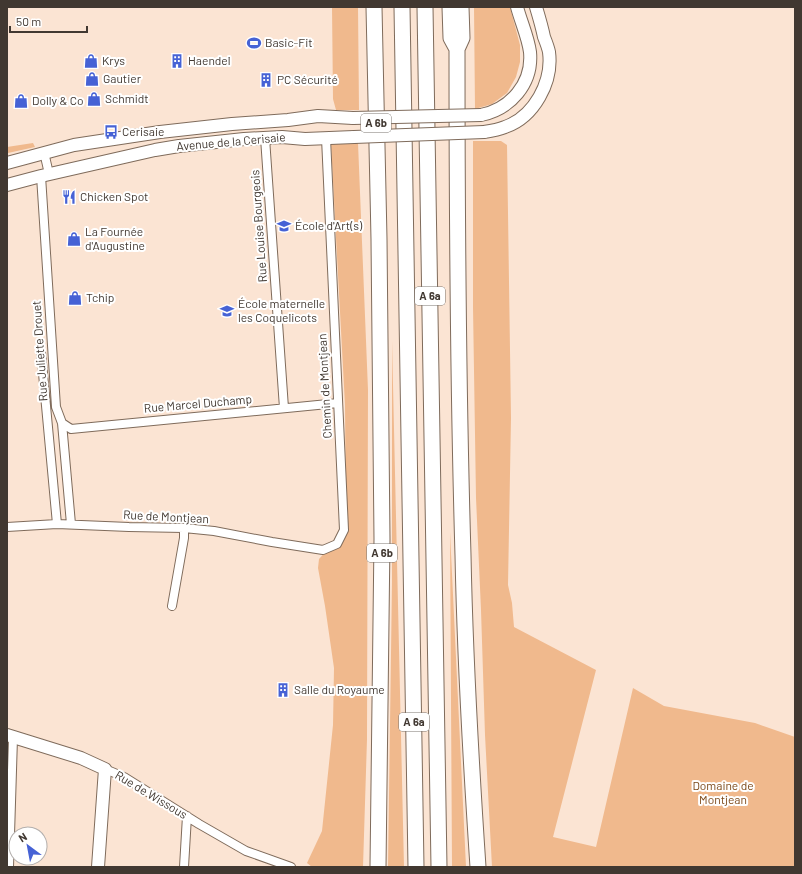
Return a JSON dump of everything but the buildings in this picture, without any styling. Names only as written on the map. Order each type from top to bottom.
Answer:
[{"type":"highway","name":"A 6b","points":[[374,7],[379,239],[382,539],[378,867]]},
{"type":"highway","name":"A 6a","points":[[402,7],[416,867]]},
{"type":"highway","name":"A 6a","points":[[425,7],[439,867]]},
{"type":"highway","points":[[450,7],[451,38],[457,49]]},
{"type":"highway","points":[[461,7],[462,38],[457,49],[457,256],[462,541],[478,867]]},
{"type":"street","name":"Avenue de la Cerisaie","points":[[7,163],[74,145],[198,127],[288,120],[318,116],[353,118],[481,115],[495,111],[511,100],[527,77],[530,52],[518,7]]},
{"type":"street","name":"Avenue de la Cerisaie","points":[[7,185],[155,150],[198,144],[288,137],[326,138],[484,132],[506,127],[514,123],[531,108],[539,98],[543,91],[549,68],[549,52],[536,7]]},
{"type":"street","name":"Rue Louise Bourgeois","points":[[265,138],[284,408]]},
{"type":"street","name":"Chemin de Montjean","points":[[323,550],[337,544],[344,530],[326,138]]},
{"type":"street","name":"Rue Juliette Drouet","points":[[44,152],[45,175],[42,193],[56,407],[62,423],[71,524]]},
{"type":"street","points":[[41,352],[57,524]]},
{"type":"street","name":"Rue Marcel Duchamp","points":[[62,423],[71,429],[338,403]]},
{"type":"street","name":"Rue de Montjean","points":[[7,527],[71,524],[184,528],[214,531],[323,550]]},
{"type":"street","points":[[172,606],[184,538],[184,528]]},
{"type":"street","points":[[9,867],[10,736]]},
{"type":"street","name":"Rue de Wissous","points":[[10,736],[81,758],[105,769],[124,778],[246,851],[290,867]]},
{"type":"street","points":[[98,867],[105,769]]},
{"type":"street","points":[[184,867],[187,816]]},
{"type":"green space","points":[[332,7],[358,7],[359,110],[336,110],[333,99]]},
{"type":"green space","points":[[474,7],[510,7],[520,45],[520,62],[516,77],[507,93],[492,104],[475,109]]},
{"type":"green space","name":"Domaine de Montjean","points":[[473,141],[501,141],[507,145],[511,418],[508,585],[512,603],[514,627],[596,670],[553,837],[596,847],[633,688],[664,706],[755,723],[795,737],[795,867],[492,867],[485,735],[476,498],[473,307]]},
{"type":"green space","points":[[33,143],[35,147],[8,153],[7,147]]},
{"type":"green space","points":[[358,143],[368,390],[367,739],[363,867],[312,867],[307,863],[322,831],[333,725],[334,668],[318,568],[319,559],[344,532],[346,521],[345,405],[331,144]]},
{"type":"green space","points":[[392,341],[404,867],[388,867],[392,582]]},
{"type":"green space","points":[[450,532],[466,867],[452,867]]},
{"type":"place","name":"Basic-Fit","points":[[254,43]]},
{"type":"place","name":"Krys","points":[[91,61]]},
{"type":"place","name":"Haendel","points":[[177,61]]},
{"type":"place","name":"Gautier","points":[[92,79]]},
{"type":"place","name":"PC Sécurité","points":[[266,80]]},
{"type":"place","name":"Schmidt","points":[[94,99]]},
{"type":"place","name":"Dolly & Co","points":[[21,101]]},
{"type":"place","name":"Cerisaie","points":[[111,132]]},
{"type":"place","name":"Chicken Spot","points":[[69,197]]},
{"type":"place","name":"École d'Art(s)","points":[[284,226]]},
{"type":"place","name":"La Fournée d'Augustine","points":[[74,239]]},
{"type":"place","name":"Tchip","points":[[75,298]]},
{"type":"place","name":"École maternelle les Coquelicots","points":[[227,311]]},
{"type":"place","name":"Salle du Royaume","points":[[283,690]]}]
